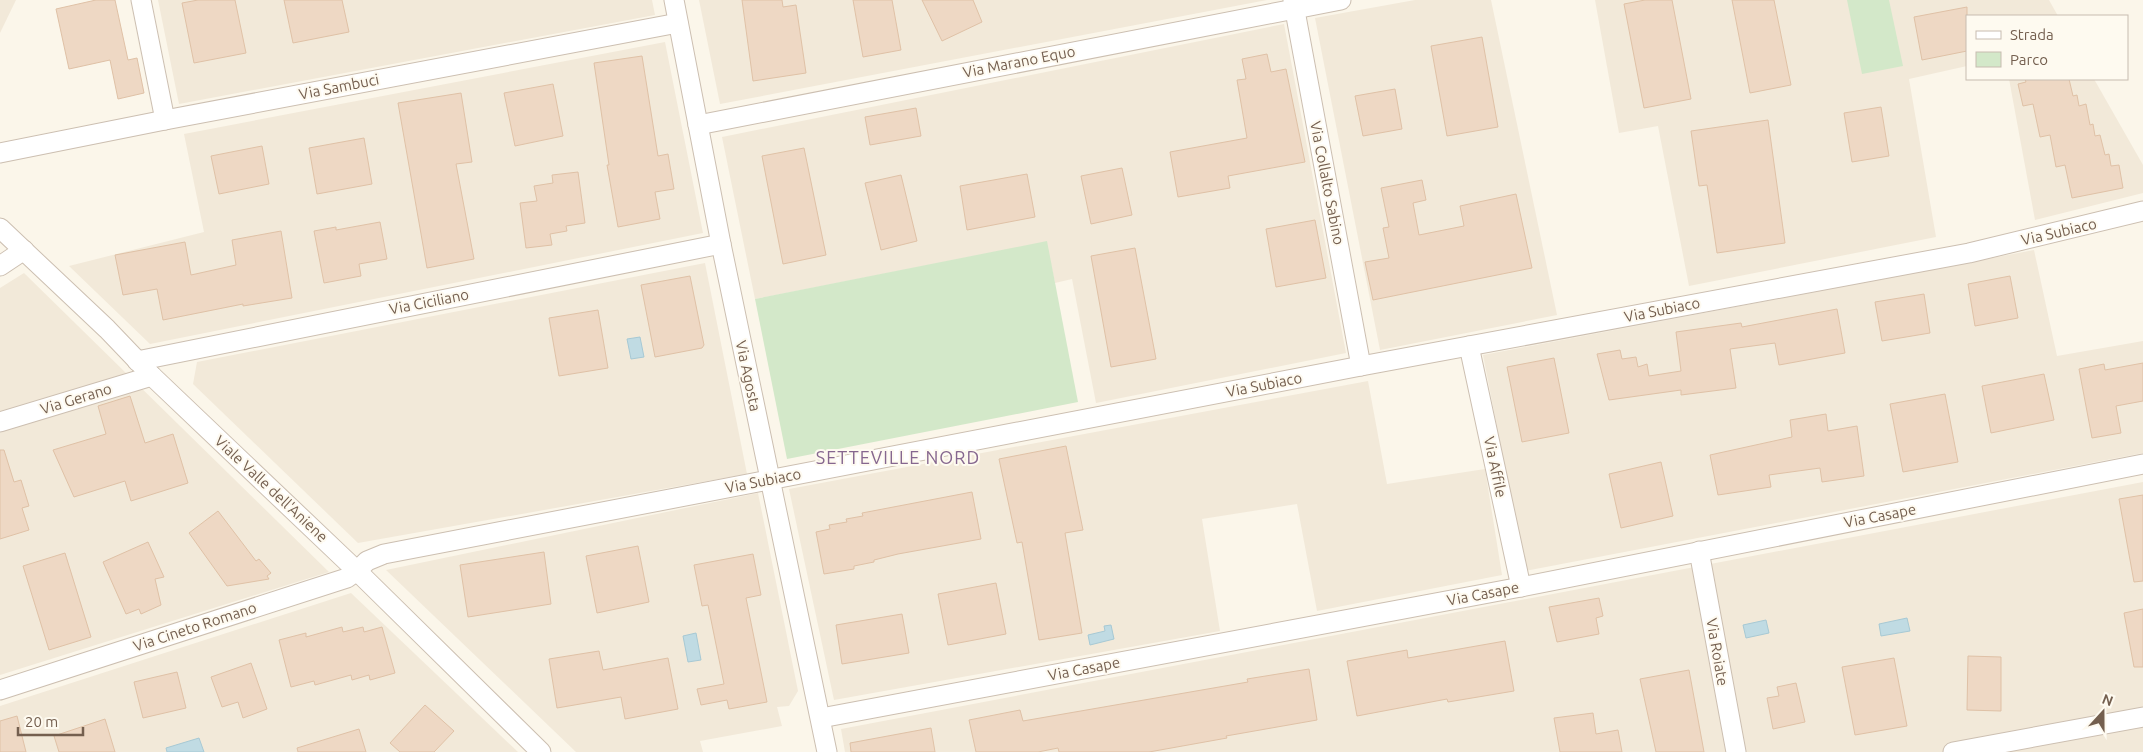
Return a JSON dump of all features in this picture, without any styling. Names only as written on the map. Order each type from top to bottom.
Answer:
[{"type":"street","points":[[140,0],[165,120]]},
{"type":"street","name":"Via Agosta","points":[[674,0],[721,244],[827,752]]},
{"type":"street","name":"Via Marano Equo","points":[[698,125],[1294,4],[1341,0]]},
{"type":"street","name":"Via Collalto Sabino","points":[[1294,4],[1362,366]]},
{"type":"street","name":"Via Sambuci","points":[[0,153],[678,23]]},
{"type":"street","name":"Via Subiaco","points":[[384,554],[1362,366],[1969,253],[2143,211]]},
{"type":"street","name":"Viale Valle dell'Aniene","points":[[0,228],[152,376],[358,571],[541,752]]},
{"type":"street","name":"Via Ciciliano","points":[[137,361],[721,244]]},
{"type":"street","points":[[0,266],[24,250]]},
{"type":"street","name":"Via Affile","points":[[1469,346],[1521,587]]},
{"type":"street","name":"Via Gerano","points":[[0,422],[152,376]]},
{"type":"street","name":"Via Casape","points":[[821,718],[1521,587],[2143,464]]},
{"type":"street","name":"Via Roiate","points":[[1699,551],[1736,752]]},
{"type":"street","name":"Via Cineto Romano","points":[[0,690],[347,578],[358,571],[367,561],[384,554]]},
{"type":"street","points":[[1953,752],[2143,717]]},
{"type":"shaded area","points":[[0,0],[16,0],[0,33]]},
{"type":"shaded area","points":[[158,0],[652,0],[655,15],[179,104]]},
{"type":"shaded area","points":[[699,0],[1267,0],[720,104]]},
{"type":"shaded area","points":[[1415,0],[1491,0],[1557,315],[1380,350],[1315,18]]},
{"type":"shaded area","points":[[1595,0],[2049,0],[2057,15],[1966,15],[1966,66],[1909,79],[1936,237],[1689,286],[1658,126],[1619,133]]},
{"type":"shaded area","points":[[1284,24],[1346,353],[1096,403],[1072,279],[1055,283],[1046,242],[755,299],[722,137]]},
{"type":"shaded area","points":[[665,42],[703,233],[150,344],[69,266],[204,232],[184,134]]},
{"type":"shaded area","points":[[2009,80],[2095,80],[2143,165],[2143,193],[2035,220]]},
{"type":"shaded area","points":[[2034,250],[2057,356],[2143,341],[2143,453],[1525,571],[1483,355]]},
{"type":"shaded area","points":[[705,263],[747,474],[358,543],[193,384],[197,362]]},
{"type":"shaded area","points":[[24,273],[329,572],[0,675],[0,288]]},
{"type":"shaded area","points":[[1368,381],[1387,484],[1485,469],[1502,575],[1317,611],[1297,504],[1202,519],[1220,631],[834,700],[789,489]]},
{"type":"shaded area","points":[[2143,482],[2143,752],[845,752],[841,729]]},
{"type":"shaded area","points":[[758,493],[798,691],[789,706],[777,707],[782,726],[700,741],[703,752],[576,752],[386,570]]},
{"type":"shaded area","points":[[351,593],[518,752],[0,752],[0,706]]},
{"type":"green space","points":[[1847,0],[1889,0],[1903,66],[1862,74]]},
{"type":"green space","points":[[1047,241],[1078,402],[787,459],[755,299]]},
{"type":"water","points":[[640,337],[644,357],[631,359],[627,339]]},
{"type":"water","points":[[1907,618],[1910,631],[1881,636],[1879,624]]},
{"type":"water","points":[[1766,620],[1769,633],[1746,638],[1743,625]]},
{"type":"water","points":[[1111,625],[1114,639],[1090,645],[1088,635],[1105,631],[1104,626]]},
{"type":"water","points":[[696,633],[701,660],[688,662],[683,636]]},
{"type":"water","points":[[199,738],[204,752],[167,752],[166,748]]},
{"type":"building","points":[[96,0],[115,0],[128,60],[137,58],[144,93],[118,99],[110,60],[69,69],[56,9]]},
{"type":"building","points":[[198,0],[235,0],[246,53],[194,63],[182,3]]},
{"type":"building","points":[[284,0],[342,0],[349,32],[293,43]]},
{"type":"building","points":[[742,0],[782,0],[783,7],[796,5],[806,73],[753,81]]},
{"type":"building","points":[[853,0],[892,0],[901,50],[863,57]]},
{"type":"building","points":[[922,0],[973,0],[982,22],[942,41]]},
{"type":"building","points":[[1645,0],[1672,0],[1691,99],[1644,108],[1624,4]]},
{"type":"building","points":[[1732,0],[1774,0],[1791,85],[1750,93]]},
{"type":"building","points":[[1967,7],[1966,51],[1922,60],[1914,17]]},
{"type":"building","points":[[1482,37],[1498,127],[1447,136],[1431,46]]},
{"type":"building","points":[[1267,54],[1271,72],[1286,69],[1305,162],[1228,176],[1230,188],[1178,197],[1170,152],[1247,138],[1237,80],[1246,79],[1242,59]]},
{"type":"building","points":[[642,56],[658,156],[668,154],[674,189],[655,192],[660,219],[618,227],[607,165],[609,165],[594,63]]},
{"type":"building","points":[[2025,80],[2069,80],[2073,96],[2077,95],[2079,106],[2086,104],[2090,125],[2093,124],[2095,136],[2100,135],[2105,155],[2109,154],[2111,166],[2119,165],[2123,188],[2072,198],[2065,165],[2056,167],[2050,135],[2040,137],[2033,104],[2023,106],[2018,84],[2026,82]]},
{"type":"building","points":[[553,84],[563,136],[515,146],[504,93]]},
{"type":"building","points":[[1395,89],[1402,129],[1363,136],[1355,96]]},
{"type":"building","points":[[461,93],[472,162],[456,164],[474,259],[427,268],[398,103]]},
{"type":"building","points":[[1881,107],[1889,156],[1852,162],[1844,113]]},
{"type":"building","points":[[916,108],[921,136],[870,145],[865,117]]},
{"type":"building","points":[[1768,120],[1785,243],[1717,253],[1707,185],[1699,186],[1691,131]]},
{"type":"building","points":[[364,138],[372,184],[317,194],[309,148]]},
{"type":"building","points":[[262,146],[269,184],[219,194],[211,156]]},
{"type":"building","points":[[804,148],[826,255],[783,264],[762,156]]},
{"type":"building","points":[[1122,168],[1132,215],[1091,224],[1081,176]]},
{"type":"building","points":[[578,172],[585,223],[566,226],[567,231],[550,234],[552,245],[526,248],[520,203],[537,201],[534,186],[553,183],[552,175]]},
{"type":"building","points":[[1027,174],[1035,217],[967,230],[960,186]]},
{"type":"building","points":[[901,175],[917,241],[881,250],[865,183]]},
{"type":"building","points":[[1422,180],[1426,200],[1413,203],[1419,235],[1464,226],[1460,206],[1516,194],[1532,268],[1373,300],[1365,262],[1389,258],[1383,228],[1389,227],[1381,188]]},
{"type":"building","points":[[1315,220],[1326,278],[1276,287],[1266,229]]},
{"type":"building","points":[[380,222],[387,259],[359,264],[361,276],[324,283],[314,231],[336,227],[336,230]]},
{"type":"building","points":[[281,231],[292,298],[243,306],[243,304],[163,320],[157,289],[123,295],[115,255],[185,242],[191,275],[236,265],[232,240]]},
{"type":"building","points":[[1135,248],[1156,359],[1111,367],[1091,256]]},
{"type":"building","points":[[690,276],[704,345],[702,348],[655,357],[641,285]]},
{"type":"building","points":[[2010,276],[2018,318],[1975,326],[1968,284]]},
{"type":"building","points":[[1924,294],[1930,333],[1882,341],[1875,302]]},
{"type":"building","points":[[1837,309],[1845,353],[1779,365],[1775,343],[1730,349],[1736,388],[1681,395],[1681,390],[1609,400],[1597,354],[1620,350],[1622,359],[1636,357],[1638,367],[1647,364],[1649,376],[1681,371],[1676,332],[1741,323],[1742,327]]},
{"type":"building","points":[[598,310],[608,368],[559,376],[549,318]]},
{"type":"building","points":[[1554,358],[1569,433],[1522,442],[1507,367]]},
{"type":"building","points":[[2143,363],[2143,401],[2116,406],[2121,433],[2092,438],[2079,369],[2104,364],[2105,370]]},
{"type":"building","points":[[2044,374],[2054,420],[1991,433],[1982,386]]},
{"type":"building","points":[[1945,394],[1958,462],[1903,472],[1890,404]]},
{"type":"building","points":[[130,396],[145,443],[173,434],[188,483],[131,501],[125,481],[74,497],[53,450],[106,434],[98,406]]},
{"type":"building","points":[[1826,414],[1828,431],[1857,426],[1864,476],[1822,482],[1820,468],[1769,475],[1771,487],[1718,495],[1710,455],[1792,437],[1790,420]]},
{"type":"building","points":[[1066,446],[1083,530],[1065,533],[1082,633],[1039,640],[1022,542],[1017,543],[999,459]]},
{"type":"building","points":[[0,450],[4,450],[14,482],[21,480],[29,506],[22,508],[29,530],[0,539]]},
{"type":"building","points":[[1661,462],[1673,516],[1621,528],[1609,474]]},
{"type":"building","points":[[972,492],[981,539],[898,554],[854,566],[854,569],[824,574],[816,532],[830,529],[829,525],[847,522],[846,519],[863,516],[862,513]]},
{"type":"building","points":[[2143,495],[2143,581],[2134,582],[2119,499]]},
{"type":"building","points":[[218,511],[256,561],[259,559],[271,573],[267,576],[269,579],[227,586],[189,533]]},
{"type":"building","points":[[148,542],[164,577],[155,579],[161,605],[141,614],[139,609],[126,614],[103,562]]},
{"type":"building","points":[[638,546],[649,602],[597,613],[586,556]]},
{"type":"building","points":[[544,552],[551,604],[468,617],[460,565]]},
{"type":"building","points":[[65,553],[91,637],[49,650],[23,566]]},
{"type":"building","points":[[753,554],[761,595],[746,598],[767,702],[729,709],[727,700],[701,705],[697,689],[724,684],[708,605],[702,606],[694,565]]},
{"type":"building","points":[[996,583],[1006,634],[948,645],[938,594]]},
{"type":"building","points":[[1599,598],[1603,616],[1596,618],[1599,634],[1557,642],[1549,607]]},
{"type":"building","points":[[2143,609],[2143,667],[2134,667],[2124,613]]},
{"type":"building","points":[[902,614],[909,653],[842,664],[836,625]]},
{"type":"building","points":[[342,627],[343,632],[363,627],[364,632],[382,627],[395,673],[370,680],[369,675],[352,680],[351,675],[315,685],[314,681],[291,687],[279,640],[306,633],[306,637]]},
{"type":"building","points":[[1505,641],[1514,691],[1448,702],[1447,699],[1357,716],[1347,661],[1407,650],[1408,658]]},
{"type":"building","points":[[599,651],[603,670],[668,658],[678,709],[625,719],[621,697],[557,708],[549,659]]},
{"type":"building","points":[[1968,656],[2001,657],[2001,711],[1967,710]]},
{"type":"building","points":[[1894,658],[1907,726],[1855,735],[1842,667]]},
{"type":"building","points":[[251,663],[267,709],[243,718],[238,702],[222,707],[211,677]]},
{"type":"building","points":[[1309,669],[1317,720],[1149,752],[1059,752],[1058,748],[1038,752],[976,752],[969,720],[1020,710],[1023,721],[1248,682],[1247,679]]},
{"type":"building","points":[[1689,670],[1704,752],[1656,752],[1640,679]]},
{"type":"building","points":[[177,672],[186,708],[143,718],[134,682]]},
{"type":"building","points":[[1796,683],[1805,722],[1773,729],[1767,698],[1779,696],[1777,687]]},
{"type":"building","points":[[425,705],[454,731],[434,752],[400,752],[390,743]]},
{"type":"building","points":[[1593,713],[1596,734],[1618,730],[1622,752],[1560,752],[1554,718]]},
{"type":"building","points":[[17,716],[26,752],[0,752],[0,721]]},
{"type":"building","points":[[105,719],[115,752],[59,752],[54,736]]},
{"type":"building","points":[[931,728],[935,752],[851,752],[850,743]]},
{"type":"building","points":[[359,729],[366,752],[298,752],[297,748]]},
{"type":"district","name":"SETTEVILLE NORD","points":[[898,458]]}]
